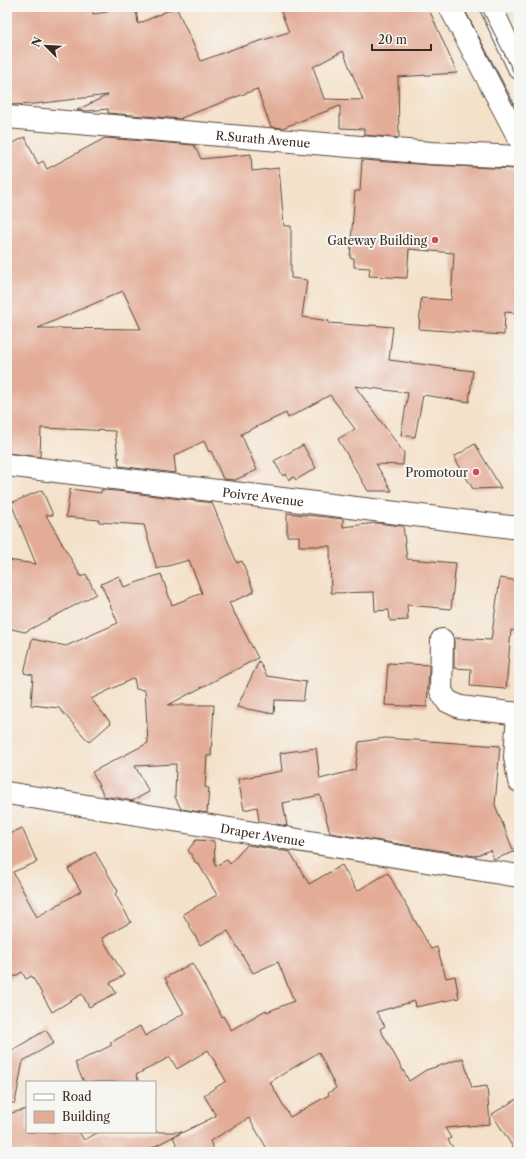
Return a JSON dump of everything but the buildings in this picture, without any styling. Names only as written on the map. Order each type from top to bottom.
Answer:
[{"type":"street","points":[[450,7],[519,138]]},
{"type":"street","points":[[495,11],[519,68]]},
{"type":"street","name":"R.Surath Avenue","points":[[7,117],[423,152],[519,157]]},
{"type":"street","name":"Poivre Avenue","points":[[7,464],[519,528]]},
{"type":"street","points":[[442,640],[441,691],[447,701],[460,707],[519,714],[515,757],[519,781]]},
{"type":"street","name":"Draper Avenue","points":[[7,793],[519,876]]},
{"type":"tram line","points":[[463,7],[519,117]]},
{"type":"tram line","points":[[481,7],[519,83]]},
{"type":"place","name":"Gateway Building","points":[[435,240]]},
{"type":"place","name":"Promotour","points":[[476,472]]}]
